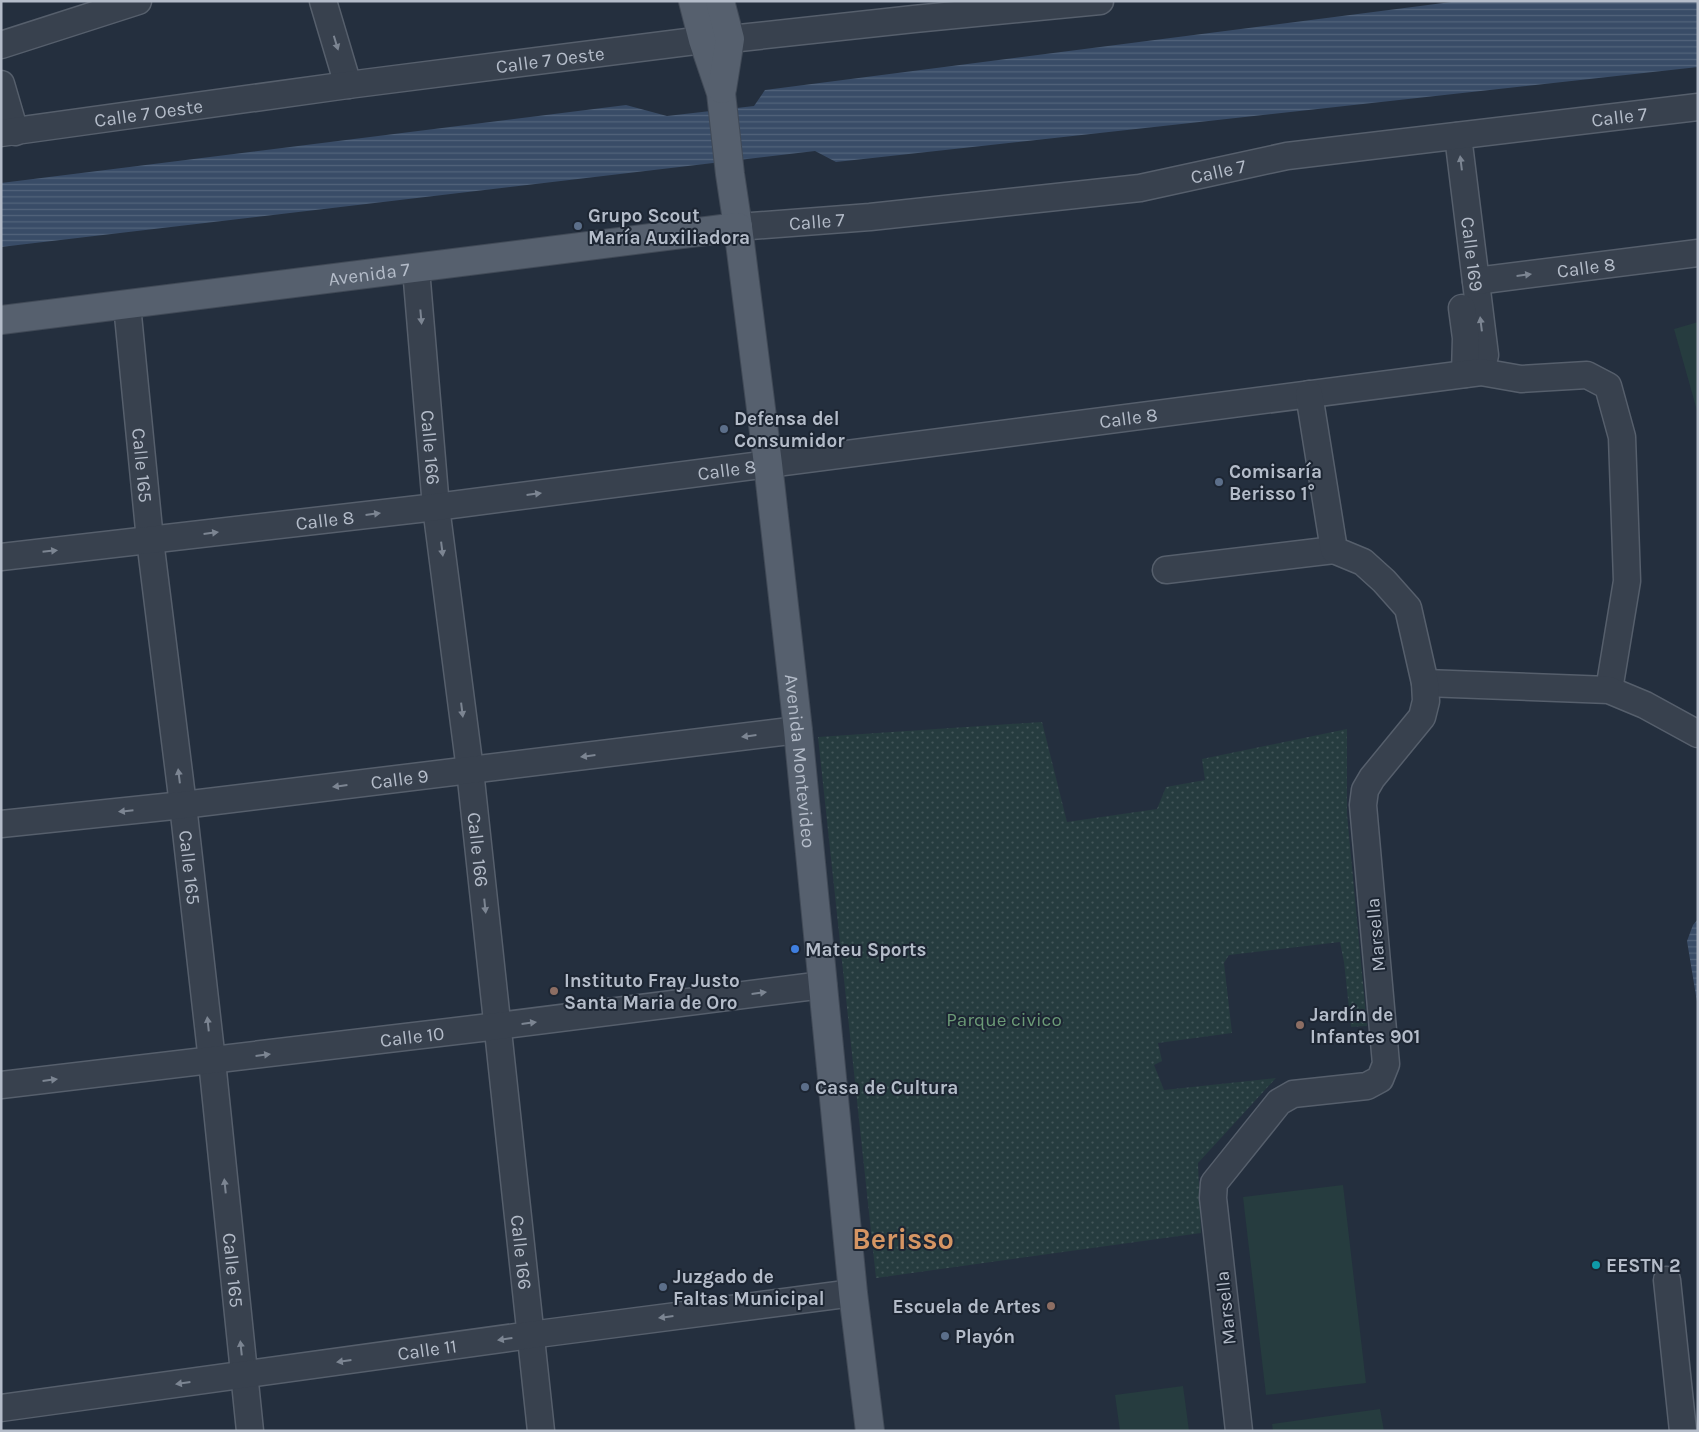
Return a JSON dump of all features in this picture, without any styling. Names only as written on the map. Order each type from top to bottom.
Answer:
[{"type":"main road","name":"Avenida Montevideo","points":[[693,1],[703,40],[721,93],[768,464],[798,730],[853,1293],[870,1431]]},
{"type":"main road","name":"Avenida Montevideo","points":[[720,1],[730,39],[721,93]]},
{"type":"main road","name":"Avenida 7","points":[[1,320],[738,227]]},
{"type":"street","points":[[1,45],[138,1]]},
{"type":"street","points":[[323,1],[348,84]]},
{"type":"street","name":"Calle 7 Oeste","points":[[8,132],[348,84],[703,40],[730,39],[911,10],[1100,1]]},
{"type":"street","points":[[1,84],[8,132]]},
{"type":"street","name":"Calle 7","points":[[738,227],[870,217],[1140,188],[1287,156],[1698,107]]},
{"type":"street","name":"Calle 169","points":[[1449,137],[1476,281],[1486,355],[1473,373]]},
{"type":"street","name":"Calle 169","points":[[1449,137],[1466,338],[1473,373]]},
{"type":"street","name":"Calle 8","points":[[1476,281],[1698,253]]},
{"type":"street","name":"Calle 166","points":[[416,269],[436,507],[470,770],[541,1431]]},
{"type":"street","name":"Calle 165","points":[[127,305],[150,540],[212,1061],[250,1431]]},
{"type":"street","name":"Calle 8","points":[[1,557],[436,507],[1473,373],[1521,379],[1586,375],[1608,386],[1622,437],[1627,581],[1610,690]]},
{"type":"street","points":[[1166,570],[1334,550],[1309,394]]},
{"type":"street","name":"Marsella","points":[[1239,1431],[1212,1198],[1214,1183],[1279,1102],[1293,1094],[1367,1086],[1380,1079],[1386,1064],[1363,805],[1365,790],[1372,778],[1422,717],[1426,702],[1425,683],[1408,608],[1384,581],[1363,562],[1334,550]]},
{"type":"street","points":[[1425,683],[1610,690],[1645,705],[1698,734]]},
{"type":"street","name":"Calle 9","points":[[1,824],[183,805],[798,730]]},
{"type":"street","name":"Calle 10","points":[[1,1086],[823,985]]},
{"type":"street","points":[[1667,1280],[1684,1431]]},
{"type":"street","name":"Calle 11","points":[[1,1408],[530,1335],[853,1293]]},
{"type":"green space","points":[[1698,322],[1698,414],[1674,329]]},
{"type":"green space","name":"Parque civico","points":[[1042,722],[1067,822],[1157,809],[1166,787],[1205,780],[1202,759],[1347,729],[1347,814],[1367,1026],[1351,1027],[1340,942],[1229,955],[1224,963],[1232,1033],[1158,1043],[1162,1061],[1154,1065],[1164,1090],[1276,1078],[1198,1163],[1201,1233],[876,1278],[818,737]]},
{"type":"green space","points":[[1343,1185],[1366,1383],[1266,1395],[1243,1197]]},
{"type":"green space","points":[[1183,1386],[1189,1431],[1120,1431],[1115,1395]]},
{"type":"green space","points":[[1380,1409],[1384,1431],[1273,1431],[1272,1424]]},
{"type":"water","points":[[1459,1],[1698,1],[1698,67],[836,162],[815,151],[1,247],[1,183],[626,105],[667,116],[754,106],[765,90]]},
{"type":"water","points":[[1698,919],[1698,1008],[1687,941],[1693,925]]},
{"type":"place","name":"Grupo Scout María Auxiliadora","points":[[578,226]]},
{"type":"place","name":"Defensa del Consumidor","points":[[724,429]]},
{"type":"place","name":"Comisaría Berisso 1°","points":[[1219,482]]},
{"type":"place","name":"Mateu Sports","points":[[795,949]]},
{"type":"place","name":"Instituto Fray Justo Santa Maria de Oro","points":[[554,991]]},
{"type":"place","name":"Jardín de Infantes 901","points":[[1300,1025]]},
{"type":"place","name":"Casa de Cultura","points":[[805,1087]]},
{"type":"place","name":"EESTN 2","points":[[1596,1265]]},
{"type":"place","name":"Juzgado de Faltas Municipal","points":[[663,1287]]},
{"type":"place","name":"Escuela de Artes","points":[[1051,1306]]},
{"type":"place","name":"Playón","points":[[945,1336]]},
{"type":"district","name":"Berisso","points":[[903,1239]]}]
